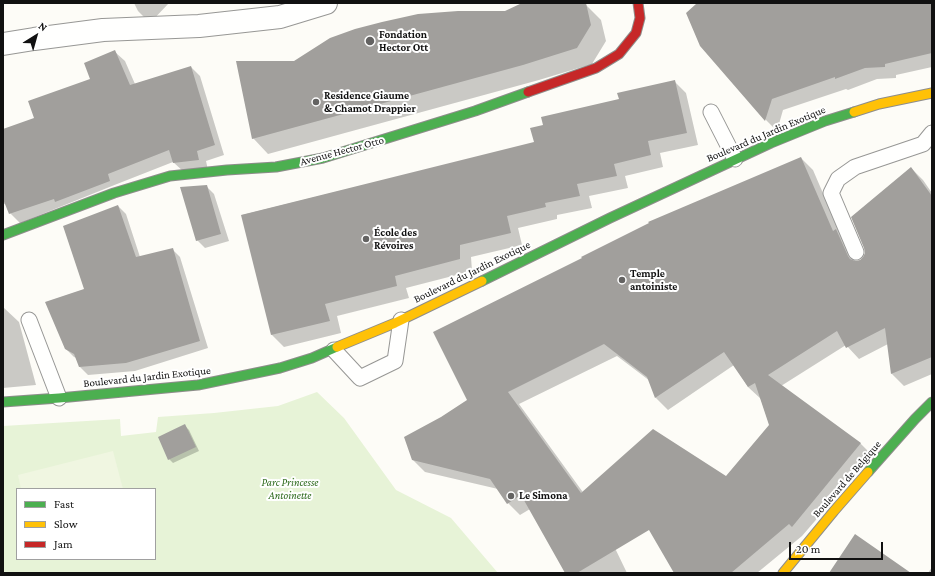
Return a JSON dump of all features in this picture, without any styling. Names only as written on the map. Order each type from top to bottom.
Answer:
[{"type":"main road","name":"Avenue Hector Otto","points":[[3,235],[114,193],[170,176],[276,167],[323,158],[475,111],[596,68],[618,54],[636,33],[640,18],[639,3]]},
{"type":"main road","name":"Boulevard du Jardin Exotique","points":[[3,402],[198,385],[280,368],[312,358],[334,350],[401,320],[610,218],[735,160],[825,121],[879,104],[932,93]]},
{"type":"main road","name":"Boulevard de Belgique","points":[[783,573],[834,511],[915,419],[932,402]]},
{"type":"street","points":[[3,44],[103,30],[199,26],[280,17],[326,3]]},
{"type":"lane","points":[[711,112],[735,160]]},
{"type":"lane","points":[[856,252],[831,193],[838,179],[855,167],[923,144],[932,133]]},
{"type":"lane","points":[[29,320],[59,398]]},
{"type":"lane","points":[[334,350],[360,378],[395,361],[401,320]]},
{"type":"green space","name":"Parc Princesse Antoinette","points":[[317,392],[344,418],[396,490],[451,518],[498,573],[3,573],[3,426],[120,419],[121,436],[156,432],[158,417],[278,406]]},
{"type":"green space","points":[[113,451],[123,488],[21,488],[18,475]]},
{"type":"building","name":"Residence Giaume & Chamot Drappier","points":[[522,3],[586,3],[591,25],[577,48],[523,65],[252,139],[236,61],[294,61],[330,38],[355,29],[382,22],[418,14],[458,11],[505,11]]},
{"type":"building","points":[[932,3],[932,53],[885,64],[885,67],[865,68],[772,99],[765,121],[700,46],[686,13],[696,4]]},
{"type":"building","points":[[115,50],[130,85],[191,66],[215,145],[197,151],[199,160],[173,163],[169,150],[108,174],[110,181],[55,202],[54,199],[9,214],[3,199],[3,129],[34,118],[28,101],[90,79],[84,63]]},
{"type":"building","name":"École des Révoires","points":[[675,80],[687,133],[648,141],[651,155],[614,164],[617,176],[577,184],[580,196],[545,203],[546,207],[507,216],[511,233],[460,245],[460,259],[395,276],[397,286],[325,304],[330,321],[271,335],[241,215],[534,142],[530,128],[543,125],[541,117],[619,99],[617,93]]},
{"type":"building","points":[[801,157],[833,231],[836,229],[850,259],[855,261],[860,260],[865,253],[864,248],[851,217],[911,167],[932,196],[932,357],[891,374],[885,328],[846,348],[837,331],[768,375],[861,443],[792,527],[789,524],[731,573],[674,573],[649,530],[577,573],[565,573],[521,495],[507,504],[490,479],[412,460],[404,437],[441,417],[467,400],[433,332],[582,258],[581,257],[649,223],[648,222]],"holes":[[[604,344],[647,377],[655,398],[724,352],[748,387],[755,383],[769,425],[726,476],[653,429],[581,493],[508,392]]]},
{"type":"building","points":[[207,185],[221,234],[196,241],[180,187]]},
{"type":"building","points":[[118,205],[136,257],[173,248],[200,341],[126,363],[79,367],[74,354],[65,349],[45,302],[84,289],[63,226]]},
{"type":"building","points":[[185,424],[196,447],[168,460],[158,437]]},
{"type":"building","points":[[855,534],[911,573],[829,573]]},
{"type":"traffic: fast","points":[[3,235],[114,193],[170,176],[276,167],[323,158],[475,111],[528,92]]},
{"type":"traffic: fast","points":[[482,281],[610,218],[771,143],[825,121],[854,112]]},
{"type":"traffic: fast","points":[[3,402],[198,385],[280,368],[312,358],[337,347]]},
{"type":"traffic: fast","points":[[868,472],[932,402]]},
{"type":"traffic: slow","points":[[854,112],[879,104],[932,93]]},
{"type":"traffic: slow","points":[[337,347],[395,323],[482,281]]},
{"type":"traffic: slow","points":[[783,573],[868,472]]},
{"type":"traffic: jam","points":[[528,92],[596,68],[619,54],[636,33],[640,18],[638,3]]},
{"type":"place","name":"Fondation Hector Ott","points":[[370,41]]},
{"type":"place","name":"Residence Giaume & Chamot Drappier","points":[[316,102]]},
{"type":"place","name":"École des Révoires","points":[[366,239]]},
{"type":"place","name":"Temple antoiniste","points":[[622,280]]},
{"type":"place","name":"Le Simona","points":[[511,496]]}]
